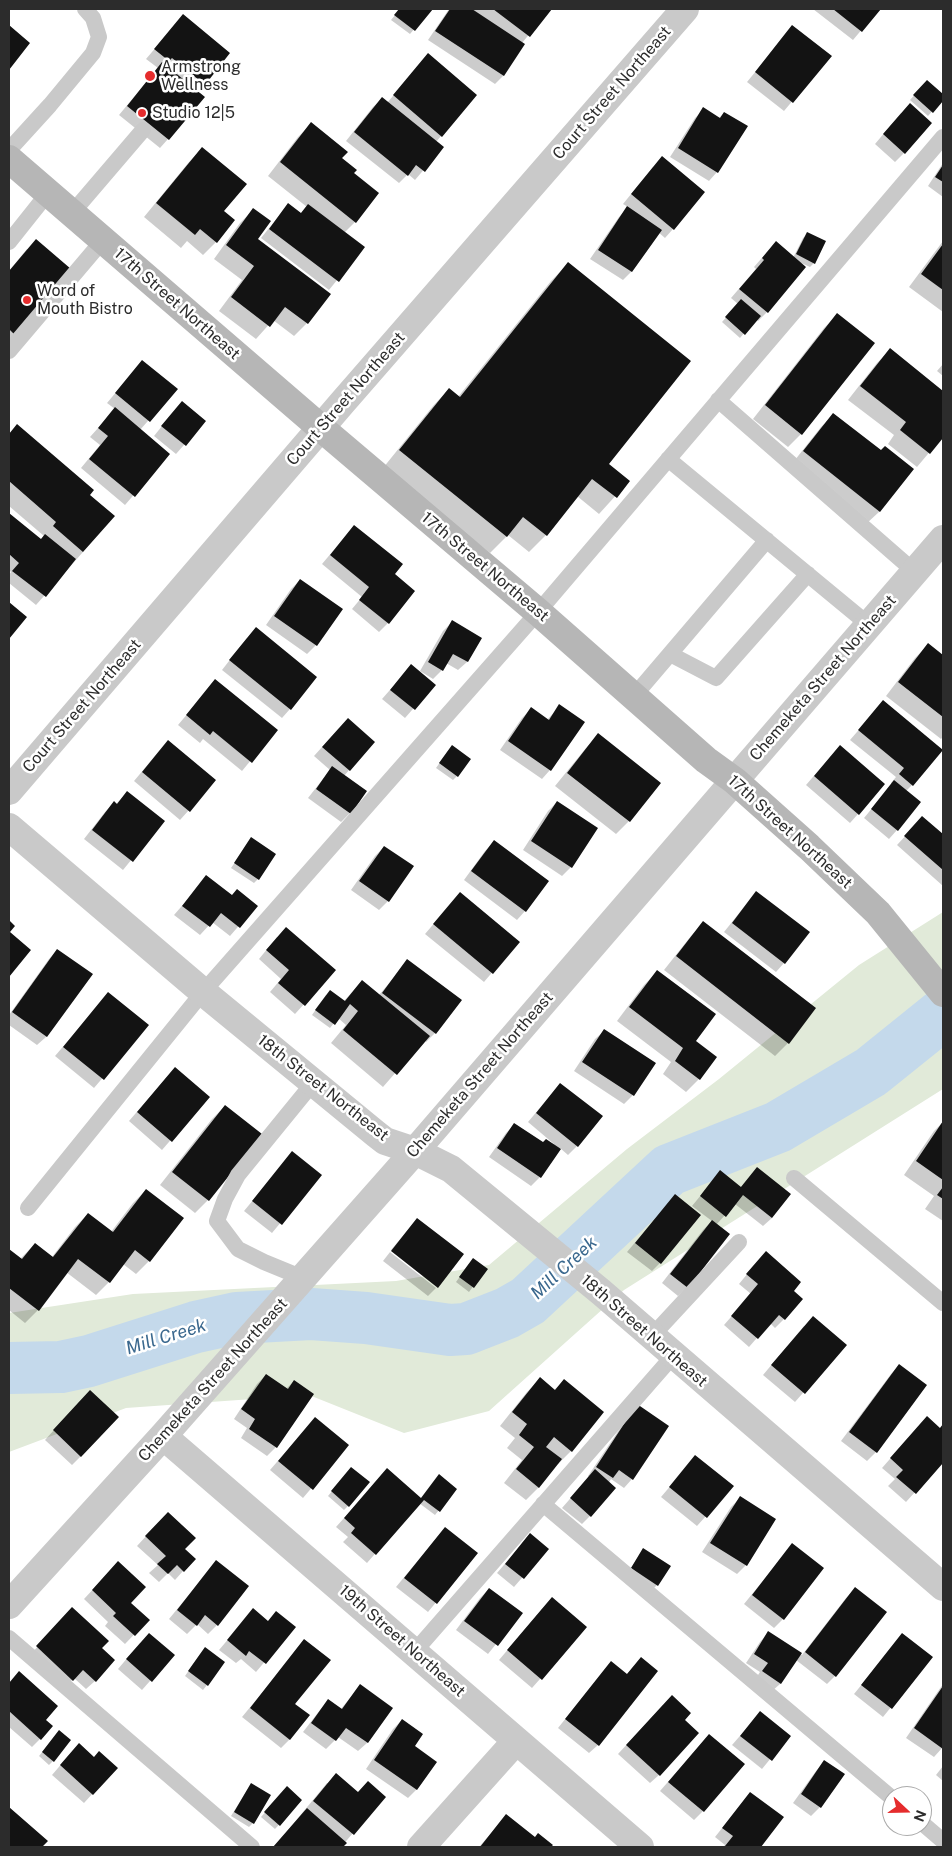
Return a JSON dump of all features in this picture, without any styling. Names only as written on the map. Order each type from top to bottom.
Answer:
[{"type":"main road","name":"17th Street Northeast","points":[[9,159],[809,847],[878,913],[943,993]]},
{"type":"street","name":"Court Street Northeast","points":[[9,791],[685,9]]},
{"type":"street","name":"Chemeketa Street Northeast","points":[[9,1605],[164,1436],[415,1151],[943,541]]},
{"type":"street","name":"18th Street Northeast","points":[[9,827],[203,992],[385,1141],[415,1151],[451,1169],[601,1292],[943,1587]]},
{"type":"street","name":"19th Street Northeast","points":[[164,1436],[640,1847]]},
{"type":"street","points":[[421,1847],[516,1741]]},
{"type":"lane","points":[[9,150],[50,105],[92,53],[99,37],[93,18],[85,9]]},
{"type":"lane","points":[[72,213],[143,130]]},
{"type":"lane","points":[[28,1208],[203,992],[538,612],[943,136]]},
{"type":"lane","points":[[9,242],[48,193]]},
{"type":"lane","points":[[9,351],[104,239]]},
{"type":"lane","points":[[718,400],[915,572]]},
{"type":"lane","points":[[668,459],[869,625]]},
{"type":"lane","points":[[634,696],[767,540]]},
{"type":"lane","points":[[670,654],[716,678],[808,574]]},
{"type":"lane","points":[[300,1282],[238,1249],[217,1221],[225,1200],[238,1176],[313,1083]]},
{"type":"lane","points":[[794,1178],[943,1303]]},
{"type":"lane","points":[[651,1337],[739,1242]]},
{"type":"lane","points":[[415,1652],[673,1356]]},
{"type":"lane","points":[[544,1504],[882,1790]]},
{"type":"lane","points":[[9,1638],[252,1847]]},
{"type":"lane","points":[[932,1832],[943,1841]]},
{"type":"green space","points":[[943,912],[943,1089],[624,1290],[489,1411],[404,1433],[309,1395],[126,1408],[9,1452],[9,1313],[133,1294],[396,1281],[489,1265],[627,1149],[719,1079],[859,965]]},
{"type":"building","points":[[399,9],[433,9],[415,31],[394,15]]},
{"type":"building","points":[[450,9],[472,9],[525,44],[504,76],[435,31]]},
{"type":"building","points":[[493,9],[552,9],[530,37]]},
{"type":"building","points":[[833,9],[881,9],[862,32]]},
{"type":"building","points":[[183,14],[230,53],[205,85],[172,58],[169,61],[154,49]]},
{"type":"building","points":[[9,25],[30,43],[9,70]]},
{"type":"building","points":[[792,25],[832,56],[793,103],[755,72]]},
{"type":"building","points":[[428,53],[477,95],[442,137],[393,95]]},
{"type":"building","points":[[162,62],[205,97],[169,140],[127,106]]},
{"type":"building","points":[[927,80],[943,94],[943,101],[933,113],[913,95]]},
{"type":"building","points":[[382,97],[444,147],[425,172],[416,165],[408,176],[354,132]]},
{"type":"building","points":[[910,103],[932,123],[905,154],[883,134]]},
{"type":"building","points":[[703,107],[720,118],[724,112],[748,126],[718,173],[678,148]]},
{"type":"building","points":[[311,122],[348,152],[342,158],[357,170],[354,173],[379,193],[356,223],[280,162]]},
{"type":"building","points":[[202,147],[247,184],[224,211],[235,220],[217,243],[200,229],[195,235],[156,203]]},
{"type":"building","points":[[662,156],[705,192],[674,230],[631,194]]},
{"type":"building","points":[[943,165],[943,182],[935,177]]},
{"type":"building","points":[[288,203],[301,213],[308,204],[365,247],[339,282],[269,229]]},
{"type":"building","points":[[627,206],[662,230],[632,272],[598,250]]},
{"type":"building","points":[[253,208],[271,221],[258,239],[331,294],[308,324],[285,307],[270,327],[231,297],[254,266],[226,245]]},
{"type":"building","points":[[807,232],[826,241],[815,264],[796,254]]},
{"type":"building","name":"Word of Mouth Bistro","points":[[36,239],[71,269],[15,335],[9,329],[9,271]]},
{"type":"building","points":[[776,241],[806,267],[768,313],[739,289],[764,260],[762,258]]},
{"type":"building","points":[[943,244],[943,290],[921,274]]},
{"type":"building","points":[[568,262],[691,361],[609,464],[630,481],[617,498],[592,479],[547,536],[523,517],[507,537],[399,450],[449,388],[460,397]]},
{"type":"building","points":[[741,299],[761,316],[745,335],[725,317]]},
{"type":"building","points":[[837,313],[875,343],[802,435],[765,405]]},
{"type":"building","points":[[890,348],[943,391],[943,438],[930,454],[900,430],[906,422],[860,386]]},
{"type":"building","points":[[142,360],[178,389],[150,422],[115,393]]},
{"type":"building","points":[[182,401],[206,421],[186,446],[161,426]]},
{"type":"building","points":[[115,407],[170,454],[135,497],[89,459],[108,436],[98,428]]},
{"type":"building","points":[[833,413],[881,450],[885,446],[914,469],[880,512],[803,451]]},
{"type":"building","points":[[17,424],[94,490],[90,495],[115,516],[83,552],[53,526],[56,522],[9,481],[9,434]]},
{"type":"building","points":[[9,513],[41,539],[45,534],[76,559],[46,597],[12,571],[19,563],[9,554]]},
{"type":"building","points":[[354,525],[403,564],[395,574],[415,591],[389,624],[359,600],[369,587],[330,555]]},
{"type":"building","points":[[300,579],[343,609],[317,646],[274,616]]},
{"type":"building","points":[[9,602],[27,617],[9,639]]},
{"type":"building","points":[[452,620],[482,638],[468,662],[453,654],[443,671],[428,662]]},
{"type":"building","points":[[256,627],[317,677],[291,710],[229,660]]},
{"type":"building","points":[[928,643],[943,655],[943,717],[898,682]]},
{"type":"building","points":[[411,664],[436,685],[415,710],[390,690]]},
{"type":"building","points":[[215,679],[278,730],[252,763],[213,731],[210,735],[186,715]]},
{"type":"building","points":[[883,700],[943,750],[913,786],[899,774],[904,768],[858,730]]},
{"type":"building","points":[[559,704],[585,722],[551,771],[508,741],[531,707],[549,720]]},
{"type":"building","points":[[348,718],[375,742],[350,771],[322,747]]},
{"type":"building","points":[[598,733],[661,783],[630,822],[567,773]]},
{"type":"building","points":[[168,740],[216,780],[190,812],[142,772]]},
{"type":"building","points":[[452,745],[471,759],[458,777],[439,763]]},
{"type":"building","points":[[840,745],[885,784],[859,815],[814,776]]},
{"type":"building","points":[[332,766],[367,791],[351,814],[316,789]]},
{"type":"building","points":[[894,780],[921,802],[898,831],[871,809]]},
{"type":"building","points":[[127,791],[165,821],[133,862],[92,830],[114,801],[117,804]]},
{"type":"building","points":[[557,801],[598,828],[572,868],[531,841]]},
{"type":"building","points":[[922,816],[943,834],[943,870],[904,836]]},
{"type":"building","points":[[251,837],[276,854],[259,880],[234,863]]},
{"type":"building","points":[[494,840],[549,881],[526,912],[471,871]]},
{"type":"building","points":[[384,846],[414,866],[389,902],[359,881]]},
{"type":"building","points":[[206,875],[232,895],[237,889],[258,906],[240,928],[221,913],[210,927],[182,906]]},
{"type":"building","points":[[756,891],[810,932],[785,964],[732,923]]},
{"type":"building","points":[[460,892],[520,942],[493,974],[433,924]]},
{"type":"building","points":[[9,920],[15,926],[10,932],[31,950],[9,977]]},
{"type":"building","points":[[703,921],[816,1008],[789,1044],[676,956]]},
{"type":"building","points":[[286,927],[336,970],[305,1006],[278,983],[289,970],[266,950]]},
{"type":"building","points":[[57,949],[93,974],[47,1037],[12,1012]]},
{"type":"building","points":[[407,959],[462,1000],[436,1034],[382,993]]},
{"type":"building","points":[[657,970],[716,1014],[696,1041],[717,1057],[700,1080],[675,1061],[683,1048],[629,1007]]},
{"type":"building","points":[[362,980],[430,1036],[397,1075],[343,1030],[358,1011],[350,1004],[335,1025],[315,1010],[330,990],[345,1001]]},
{"type":"building","points":[[108,992],[149,1025],[104,1080],[63,1047]]},
{"type":"building","points":[[604,1029],[656,1063],[634,1096],[582,1062]]},
{"type":"building","points":[[175,1067],[210,1097],[172,1142],[137,1112]]},
{"type":"building","points":[[560,1083],[603,1116],[578,1147],[536,1113]]},
{"type":"building","points":[[225,1105],[262,1134],[209,1201],[172,1172]]},
{"type":"building","points":[[943,1121],[943,1180],[916,1161]]},
{"type":"building","points":[[514,1123],[543,1142],[546,1139],[561,1149],[541,1178],[497,1148]]},
{"type":"building","points":[[292,1151],[322,1175],[282,1225],[252,1201]]},
{"type":"building","points":[[757,1167],[791,1194],[772,1218],[743,1195],[726,1217],[700,1196],[720,1170],[741,1187]]},
{"type":"building","points":[[943,1187],[943,1199],[937,1195]]},
{"type":"building","points":[[146,1189],[184,1218],[150,1262],[135,1250],[110,1283],[78,1259],[39,1311],[9,1288],[9,1249],[22,1259],[35,1243],[53,1257],[88,1213],[113,1232]]},
{"type":"building","points":[[675,1194],[701,1215],[661,1264],[635,1243]]},
{"type":"building","points":[[417,1218],[464,1254],[438,1288],[391,1251]]},
{"type":"building","points":[[712,1220],[730,1234],[688,1288],[670,1274]]},
{"type":"building","points":[[766,1251],[801,1282],[794,1291],[803,1299],[785,1320],[779,1315],[758,1339],[731,1316],[758,1284],[746,1274]]},
{"type":"building","points":[[473,1258],[488,1269],[474,1288],[459,1277]]},
{"type":"building","points":[[813,1316],[847,1345],[805,1394],[771,1365]]},
{"type":"building","points":[[899,1364],[927,1385],[877,1453],[849,1432]]},
{"type":"building","points":[[266,1374],[288,1389],[294,1380],[314,1394],[277,1448],[249,1429],[255,1419],[241,1409]]},
{"type":"building","points":[[540,1377],[555,1390],[564,1379],[604,1412],[572,1452],[554,1437],[546,1447],[562,1459],[539,1488],[516,1469],[534,1447],[519,1435],[527,1424],[512,1412]]},
{"type":"building","points":[[90,1390],[119,1417],[81,1457],[53,1430]]},
{"type":"building","points":[[637,1404],[669,1426],[633,1480],[619,1470],[613,1478],[596,1467]]},
{"type":"building","points":[[927,1416],[940,1428],[943,1424],[943,1463],[916,1494],[896,1477],[903,1470],[890,1458]]},
{"type":"building","points":[[315,1417],[349,1445],[313,1490],[278,1461]]},
{"type":"building","points":[[695,1455],[734,1486],[707,1518],[669,1487]]},
{"type":"building","points":[[351,1467],[370,1482],[349,1507],[331,1491]]},
{"type":"building","points":[[387,1468],[421,1498],[439,1474],[457,1489],[440,1512],[424,1500],[376,1555],[351,1533],[355,1528],[344,1518]]},
{"type":"building","points":[[595,1469],[616,1488],[591,1517],[570,1498]]},
{"type":"building","points":[[740,1496],[776,1519],[747,1566],[710,1543]]},
{"type":"building","points":[[168,1512],[196,1538],[185,1549],[196,1559],[184,1572],[177,1565],[168,1574],[157,1564],[166,1556],[145,1536]]},
{"type":"building","points":[[445,1527],[478,1553],[437,1604],[404,1578]]},
{"type":"building","points":[[530,1533],[549,1549],[524,1579],[505,1564]]},
{"type":"building","points":[[792,1543],[824,1568],[784,1620],[752,1595]]},
{"type":"building","points":[[643,1548],[671,1566],[658,1586],[631,1568]]},
{"type":"building","points":[[216,1560],[249,1586],[218,1626],[205,1615],[197,1626],[177,1610]]},
{"type":"building","points":[[118,1561],[146,1587],[131,1603],[150,1620],[135,1636],[113,1616],[116,1613],[92,1590]]},
{"type":"building","points":[[855,1587],[887,1612],[836,1677],[805,1652]]},
{"type":"building","points":[[489,1588],[523,1613],[498,1646],[464,1621]]},
{"type":"building","points":[[552,1597],[587,1627],[542,1680],[507,1650]]},
{"type":"building","points":[[72,1607],[109,1641],[102,1648],[115,1660],[96,1682],[83,1670],[73,1681],[36,1646]]},
{"type":"building","points":[[253,1608],[268,1621],[276,1611],[296,1627],[266,1664],[249,1651],[246,1656],[227,1640]]},
{"type":"building","points":[[768,1631],[802,1653],[781,1684],[762,1671],[768,1663],[754,1654]]},
{"type":"building","points":[[149,1633],[175,1655],[152,1682],[126,1659]]},
{"type":"building","points":[[902,1633],[933,1657],[892,1709],[861,1685]]},
{"type":"building","points":[[304,1639],[331,1660],[295,1704],[310,1715],[290,1740],[250,1708]]},
{"type":"building","points":[[205,1647],[225,1662],[208,1686],[188,1671]]},
{"type":"building","points":[[641,1657],[658,1671],[599,1746],[565,1719],[611,1661],[627,1674]]},
{"type":"building","points":[[19,1671],[58,1706],[46,1720],[53,1726],[41,1740],[9,1711],[9,1683]]},
{"type":"building","points":[[360,1684],[393,1708],[368,1743],[346,1728],[336,1741],[311,1723],[328,1699],[342,1709]]},
{"type":"building","points":[[943,1686],[943,1749],[914,1728]]},
{"type":"building","points":[[672,1695],[691,1713],[685,1720],[699,1733],[660,1776],[626,1745]]},
{"type":"building","points":[[760,1711],[791,1736],[772,1761],[740,1736]]},
{"type":"building","points":[[402,1719],[423,1734],[415,1746],[437,1762],[417,1790],[374,1760]]},
{"type":"building","points":[[59,1730],[71,1740],[54,1762],[42,1752]]},
{"type":"building","points":[[709,1734],[745,1764],[704,1812],[668,1782]]},
{"type":"building","points":[[79,1743],[94,1757],[99,1751],[118,1768],[93,1795],[60,1765]]},
{"type":"building","points":[[824,1760],[845,1774],[821,1808],[801,1794]]},
{"type":"building","points":[[336,1773],[358,1792],[368,1781],[386,1797],[354,1835],[313,1801]]},
{"type":"building","points":[[251,1783],[271,1795],[254,1824],[234,1812]]},
{"type":"building","points":[[287,1786],[302,1800],[280,1826],[264,1812]]},
{"type":"building","points":[[750,1792],[784,1817],[761,1847],[726,1847],[733,1836],[722,1828]]},
{"type":"building","points":[[9,1807],[48,1841],[42,1847],[9,1847]]},
{"type":"building","points":[[307,1808],[347,1843],[343,1847],[273,1847]]},
{"type":"building","points":[[506,1814],[535,1837],[538,1833],[553,1845],[551,1847],[480,1847]]},
{"type":"waterway","name":"Mill Creek","points":[[9,1368],[61,1367],[89,1361],[196,1327],[237,1318],[311,1314],[366,1318],[450,1330],[466,1329],[507,1313],[528,1301],[669,1170],[778,1127],[871,1072],[943,1014]]},
{"type":"place","name":"Armstrong Wellness","points":[[150,76]]},
{"type":"place","name":"Studio 12|5","points":[[142,113]]},
{"type":"place","name":"Word of Mouth Bistro","points":[[27,300]]}]
